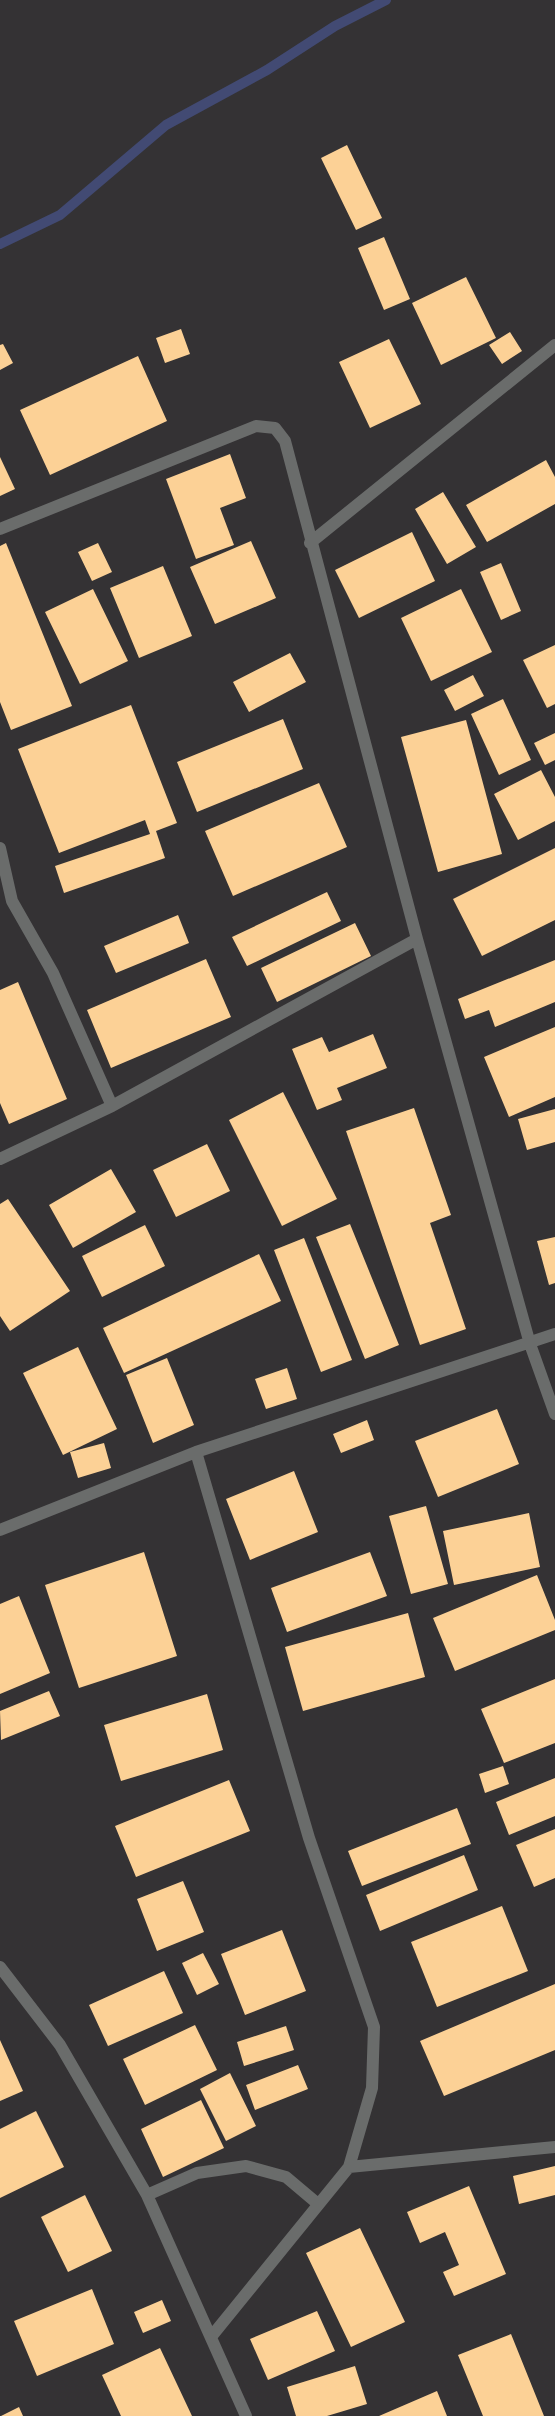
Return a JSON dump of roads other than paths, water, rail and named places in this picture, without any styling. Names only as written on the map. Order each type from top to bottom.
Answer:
[{"type":"street","points":[[310,543],[555,345]]},
{"type":"street","points":[[0,529],[256,426],[275,428],[285,441],[310,543],[417,939],[530,1344],[555,1414]]},
{"type":"street","points":[[0,848],[12,901],[53,973],[112,1106]]},
{"type":"street","points":[[0,1159],[112,1106],[417,939]]},
{"type":"street","points":[[0,1530],[196,1452],[555,1335]]},
{"type":"street","points":[[196,1452],[309,1838],[374,2027],[372,2088],[348,2167],[211,2337]]},
{"type":"street","points":[[0,1967],[60,2045],[147,2195],[246,2416]]},
{"type":"street","points":[[348,2167],[555,2146]]},
{"type":"street","points":[[147,2195],[197,2173],[246,2166],[286,2177],[318,2204]]},
{"type":"waterway","points":[[0,244],[60,215],[166,125],[267,70],[335,26],[386,0]]}]
